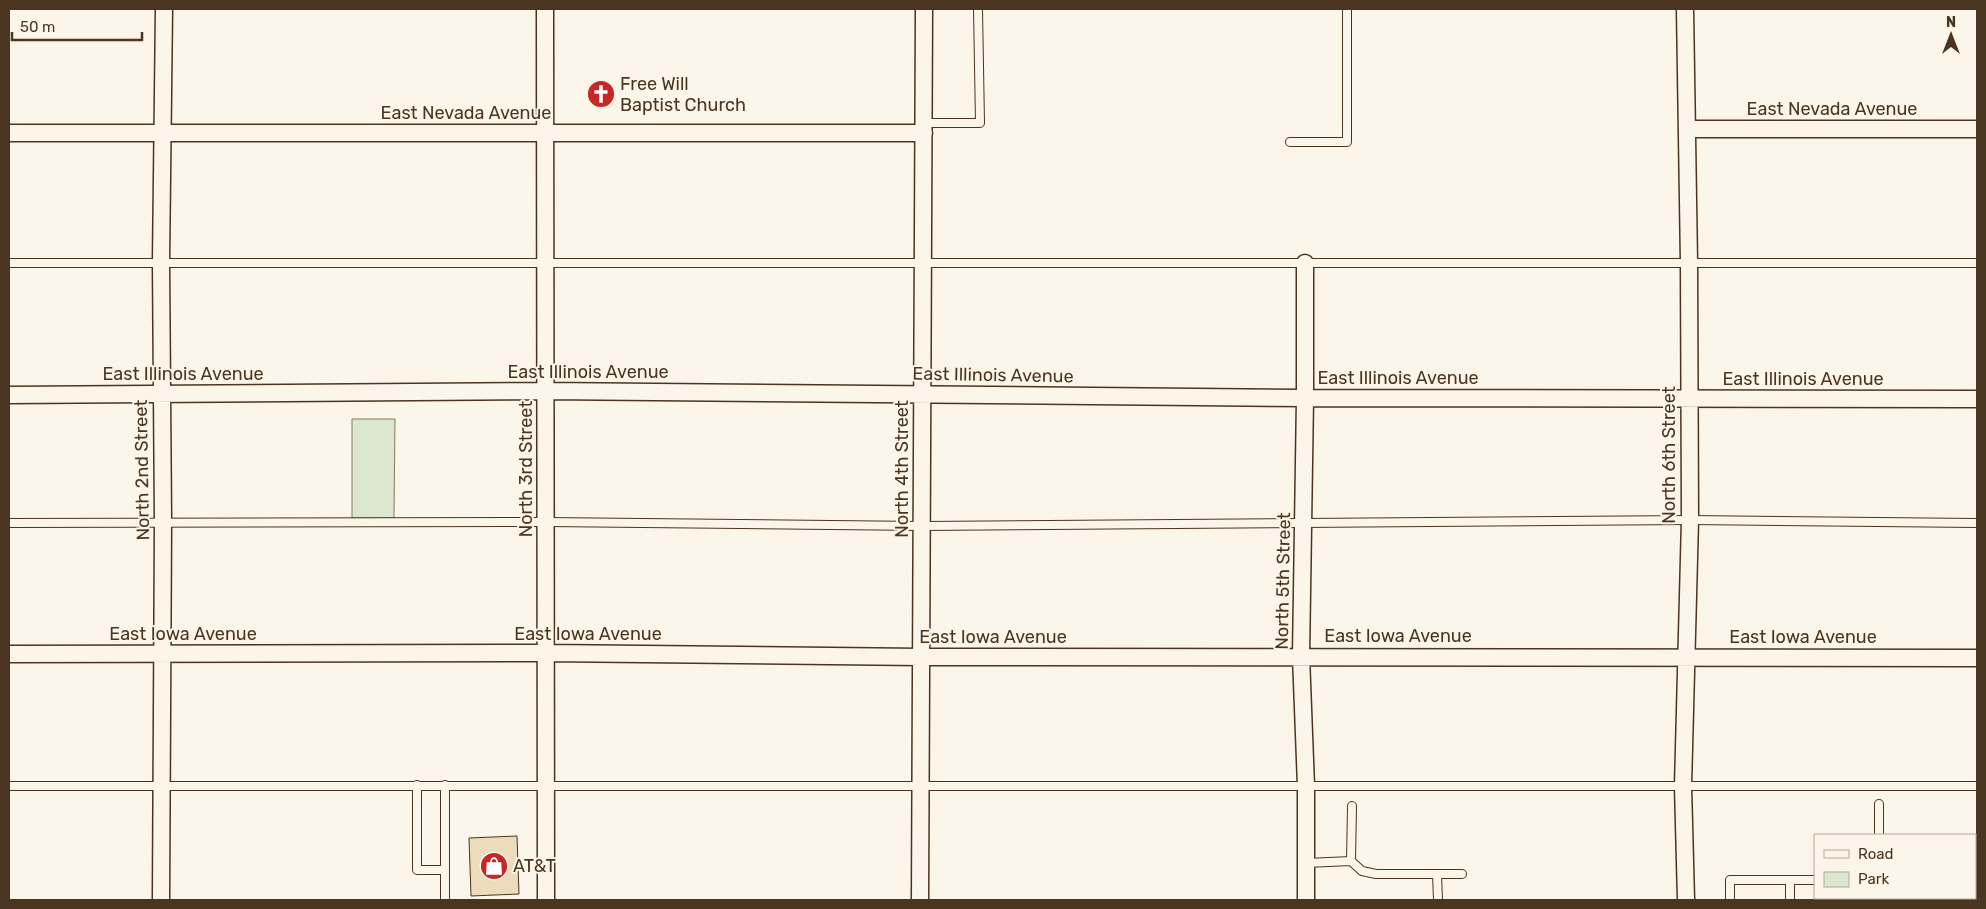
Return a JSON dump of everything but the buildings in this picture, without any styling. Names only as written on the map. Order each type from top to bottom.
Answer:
[{"type":"street","name":"North 2nd Street","points":[[161,900],[163,522],[161,262],[164,9]]},
{"type":"street","name":"North 3rd Street","points":[[545,9],[546,900]]},
{"type":"street","name":"North 4th Street","points":[[920,900],[924,9]]},
{"type":"street","name":"North 6th Street","points":[[1685,9],[1688,129],[1690,520],[1683,786],[1686,900]]},
{"type":"street","name":"East Nevada Avenue","points":[[9,133],[544,134],[924,128]]},
{"type":"street","name":"East Nevada Avenue","points":[[1688,129],[1977,129]]},
{"type":"street","name":"North 5th Street","points":[[1305,263],[1304,522],[1301,656],[1306,786],[1306,900]]},
{"type":"street","name":"East Illinois Avenue","points":[[9,395],[546,391],[1305,398],[1977,399]]},
{"type":"street","name":"East Iowa Avenue","points":[[9,654],[546,653],[921,657],[1977,658]]},
{"type":"lane","points":[[924,128],[980,123],[978,9]]},
{"type":"lane","points":[[1290,142],[1347,142],[1347,9]]},
{"type":"lane","points":[[9,263],[1977,263]]},
{"type":"lane","points":[[9,523],[546,522],[922,526],[1690,520],[1977,524]]},
{"type":"lane","points":[[417,785],[417,870],[445,870]]},
{"type":"lane","points":[[445,785],[445,900]]},
{"type":"lane","points":[[9,786],[1977,786]]},
{"type":"lane","points":[[1879,804],[1880,834]]},
{"type":"lane","points":[[1351,861],[1352,806]]},
{"type":"lane","points":[[1306,863],[1351,861],[1362,871],[1376,874],[1462,874]]},
{"type":"lane","points":[[1437,874],[1438,900]]},
{"type":"lane","points":[[1730,900],[1730,880],[1814,880]]},
{"type":"lane","points":[[1790,880],[1790,900]]},
{"type":"green space","points":[[352,419],[395,419],[394,518],[352,518]]},
{"type":"place","name":"Free Will Baptist Church","points":[[601,94]]},
{"type":"place","name":"AT&T","points":[[494,866]]}]
